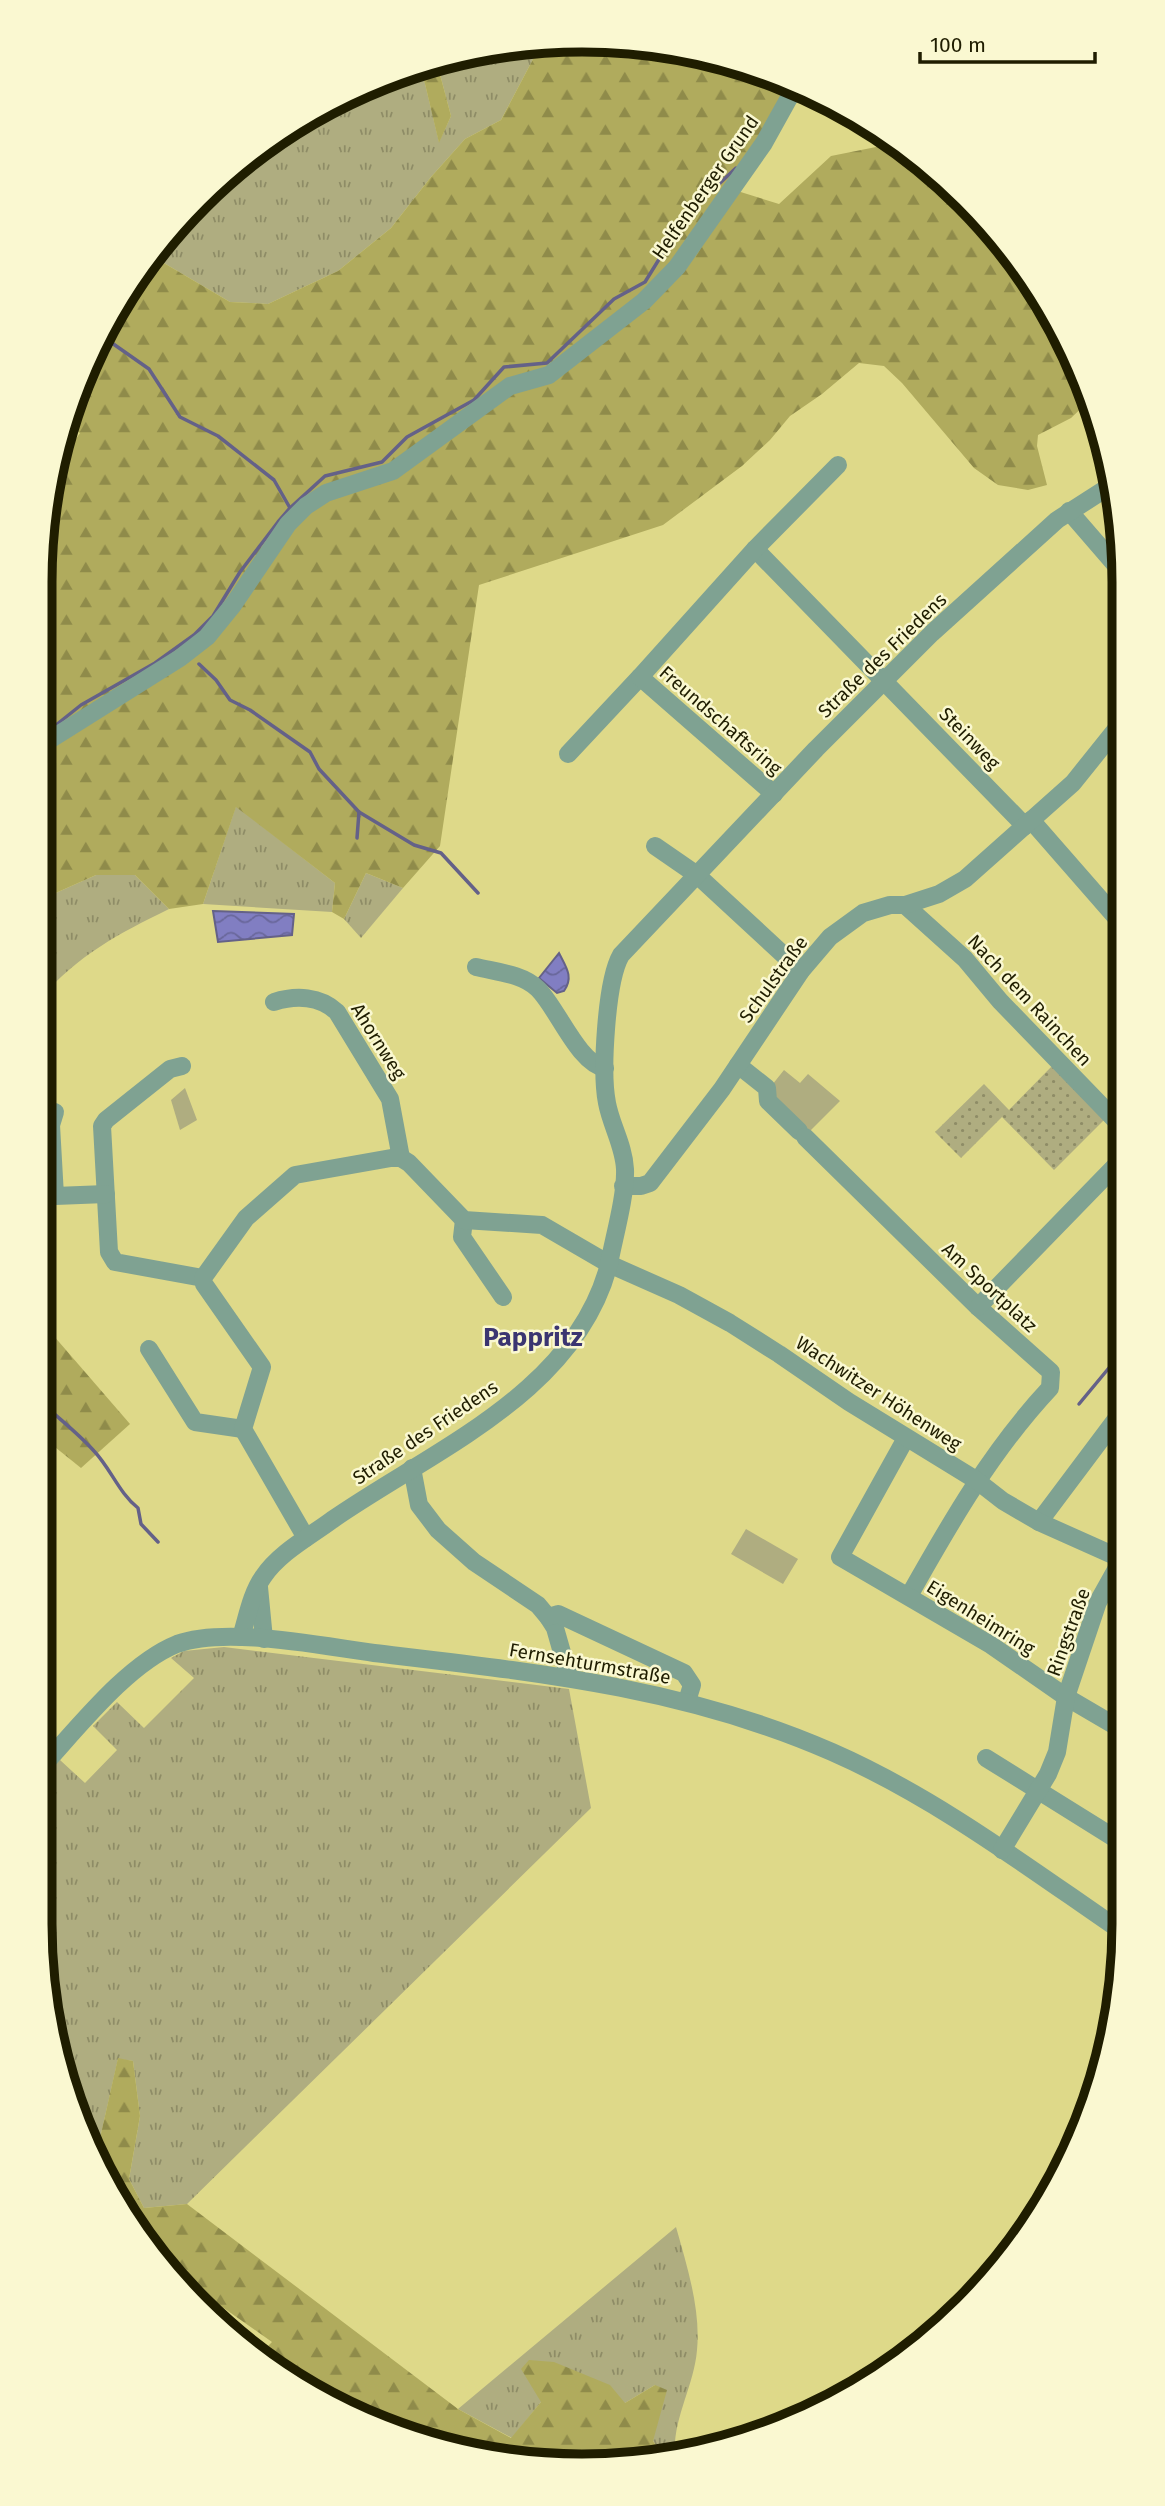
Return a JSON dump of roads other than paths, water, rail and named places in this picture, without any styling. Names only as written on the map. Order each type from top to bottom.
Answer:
[{"type":"street","name":"Helfenberger Grund","points":[[52,738],[180,658],[207,636],[233,605],[288,524],[306,506],[326,493],[393,471],[510,386],[549,375],[644,301],[677,267],[764,143],[791,96]]},
{"type":"street","name":"Freundschaftsring","points":[[568,754],[755,549],[838,465]]},
{"type":"street","name":"Straße des Friedens","points":[[241,1637],[262,1578],[277,1561],[359,1501],[488,1419],[545,1372],[577,1334],[598,1295],[609,1264],[624,1186],[622,1155],[607,1103],[605,1068],[611,984],[617,962],[883,680],[1069,511],[1104,490]]},
{"type":"street","points":[[1069,511],[1111,560]]},
{"type":"street","points":[[755,549],[883,680]]},
{"type":"street","name":"Freundschaftsring","points":[[640,677],[774,794]]},
{"type":"street","name":"Steinweg","points":[[883,680],[1028,823]]},
{"type":"street","name":"Schulstraße","points":[[624,1186],[650,1183],[738,1065],[801,971],[830,937],[853,919],[874,909],[905,905],[939,894],[965,879],[1073,783],[1112,734]]},
{"type":"street","points":[[1028,823],[1112,913]]},
{"type":"street","points":[[655,846],[697,875],[801,971]]},
{"type":"street","name":"Nach dem Rainchen","points":[[905,905],[965,959],[1000,1001],[1112,1116]]},
{"type":"street","points":[[476,967],[526,980],[538,989],[585,1055],[598,1067],[605,1068]]},
{"type":"street","name":"Ahornweg","points":[[274,1002],[291,996],[326,1002],[337,1012],[390,1099],[401,1158]]},
{"type":"street","name":"Am Sportplatz","points":[[738,1065],[767,1088],[768,1101],[978,1307],[1051,1372],[1050,1388],[1027,1412],[976,1480]]},
{"type":"street","points":[[182,1066],[170,1069],[106,1120],[103,1126],[109,1252],[115,1262],[203,1278]]},
{"type":"street","points":[[52,1122],[55,1112]]},
{"type":"street","points":[[52,1143],[55,1196],[106,1194]]},
{"type":"street","points":[[306,1538],[243,1429],[262,1367],[204,1284],[203,1278],[246,1217],[295,1175],[401,1158],[464,1220],[462,1237],[503,1297]]},
{"type":"street","points":[[978,1307],[1112,1169]]},
{"type":"street","name":"Wachwitzer Höhenweg","points":[[464,1220],[542,1225],[609,1264],[730,1323],[906,1438],[976,1480],[1015,1508],[1039,1522],[1112,1555]]},
{"type":"street","points":[[149,1349],[195,1422],[243,1429]]},
{"type":"street","points":[[1039,1522],[1112,1425]]},
{"type":"street","name":"Eigenheimring","points":[[906,1438],[839,1557],[991,1645],[1066,1697]]},
{"type":"street","points":[[412,1468],[419,1505],[438,1530],[474,1562],[538,1605],[548,1617],[555,1628],[569,1677]]},
{"type":"street","name":"Eigenheimring","points":[[909,1596],[976,1480]]},
{"type":"street","points":[[1015,1508],[1052,1504]]},
{"type":"street","name":"Ringstraße","points":[[1112,1578],[1098,1602],[1066,1697],[1112,1724]]},
{"type":"street","points":[[259,1585],[264,1639]]},
{"type":"street","points":[[548,1617],[558,1614],[684,1673],[692,1685],[687,1701]]},
{"type":"street","name":"Fernsehturmstraße","points":[[52,1756],[130,1674],[152,1657],[174,1646],[203,1637],[264,1639],[569,1677],[687,1701],[833,1752],[945,1811],[1112,1925]]},
{"type":"street","points":[[1002,1850],[1038,1791],[1056,1752],[1066,1697]]},
{"type":"street","points":[[986,1758],[1112,1836]]},
{"type":"water","points":[[213,911],[294,914],[292,935],[218,942]]},
{"type":"water","points":[[559,953],[569,977],[564,991],[557,993],[539,978]]},
{"type":"waterway","points":[[52,728],[81,705],[155,663],[194,635],[213,616],[240,572],[278,522],[325,476],[382,462],[407,437],[474,400],[504,367],[547,363],[614,299],[645,282],[687,214],[736,168]]},
{"type":"waterway","points":[[110,342],[149,369],[180,417],[218,436],[274,480],[290,508]]},
{"type":"waterway","points":[[199,664],[216,680],[230,700],[250,710],[310,752],[319,769],[359,812],[414,845],[441,853],[478,893]]},
{"type":"waterway","points":[[357,838],[359,812]]},
{"type":"waterway","points":[[1079,1404],[1112,1364]]},
{"type":"waterway","points":[[52,1412],[100,1458],[138,1508],[141,1524],[158,1542]]},
{"type":"district","name":"Pappritz","points":[[533,1337]]}]
